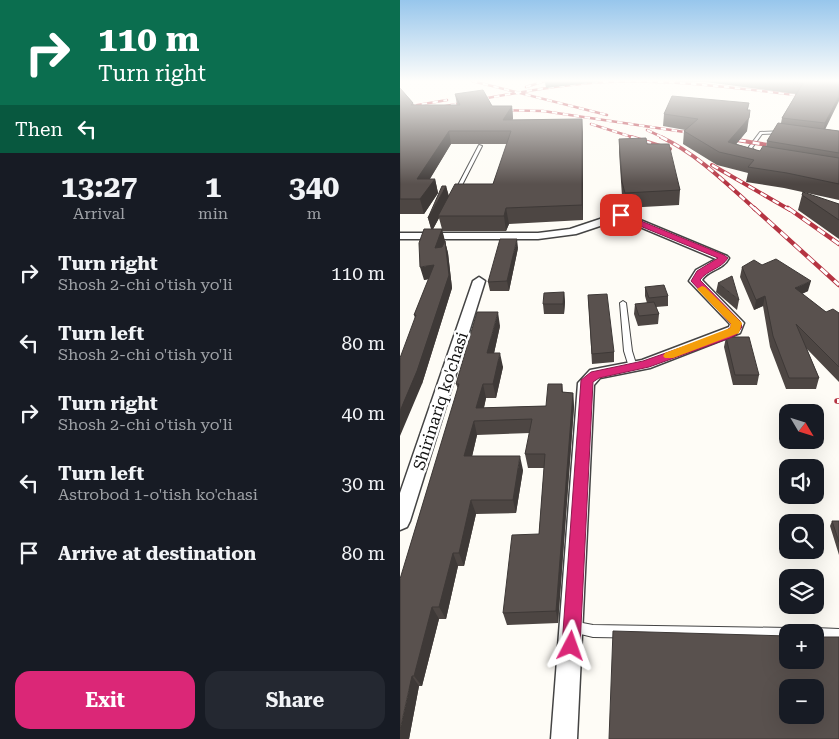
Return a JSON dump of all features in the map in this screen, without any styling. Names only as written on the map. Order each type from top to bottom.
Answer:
[{"type":"street","points":[[400,236],[436,234],[538,236],[560,234],[582,229],[621,215],[718,254],[723,258],[722,262],[700,273],[695,281],[736,323],[735,330],[726,335],[633,367],[595,374],[586,383],[564,739]]},
{"type":"street","name":"Shirinariq ko'chasi","points":[[400,521],[479,281]]},
{"type":"lane","points":[[764,158],[753,154],[750,148],[761,133],[775,131],[793,134]]},
{"type":"lane","points":[[454,198],[480,146]]},
{"type":"lane","points":[[624,303],[628,351],[633,367]]},
{"type":"lane","points":[[572,627],[594,630],[779,634]]},
{"type":"lane","points":[[824,634],[839,634]]},
{"type":"building","points":[[400,115],[506,115],[503,120],[582,119],[582,205],[506,208],[504,216],[438,216],[455,184],[493,184],[511,131],[449,131],[417,179],[435,179],[420,199],[400,199]]},
{"type":"building","points":[[674,115],[749,115],[728,142],[760,151],[763,146],[839,158],[839,184],[748,167],[754,160],[719,152],[684,131],[698,119]]},
{"type":"building","points":[[784,115],[829,115],[825,123],[782,118]]},
{"type":"building","points":[[778,123],[839,131],[839,153],[767,141]]},
{"type":"building","points":[[646,138],[647,144],[669,144],[680,190],[625,193],[622,182],[619,139]]},
{"type":"building","points":[[442,186],[446,186],[428,218]]},
{"type":"building","points":[[803,192],[839,204],[839,220],[802,195]]},
{"type":"building","points":[[424,229],[442,229],[435,248],[442,247],[445,241],[449,275],[417,371],[400,411],[400,358],[416,315],[414,315],[434,265],[420,267],[419,243]]},
{"type":"building","points":[[500,239],[517,239],[507,281],[488,282]]},
{"type":"building","points":[[776,259],[811,281],[795,288],[826,312],[833,309],[839,313],[839,367],[796,324],[819,378],[789,378],[773,336],[765,296],[756,300],[742,267],[754,260],[762,265]]},
{"type":"building","points":[[732,276],[739,300],[718,283]]},
{"type":"building","points":[[664,285],[668,296],[649,298],[645,287]]},
{"type":"building","points":[[564,292],[563,304],[543,304],[544,293]]},
{"type":"building","points":[[607,294],[614,352],[592,354],[588,295]]},
{"type":"building","points":[[654,302],[659,314],[639,316],[635,304]]},
{"type":"building","points":[[477,312],[498,312],[487,353],[500,353],[493,384],[483,384],[476,408],[546,406],[548,384],[562,384],[562,392],[573,393],[556,611],[503,613],[512,535],[539,534],[545,454],[525,454],[532,419],[474,421],[464,456],[520,456],[513,500],[471,500],[459,553],[453,553],[439,607],[432,607],[414,676],[412,676],[400,730],[400,579],[459,384],[456,384]]},
{"type":"building","points":[[726,337],[749,337],[759,375],[735,375]]},
{"type":"building","points":[[832,521],[839,521],[839,542]]},
{"type":"building","points":[[613,631],[779,636],[779,669],[824,669],[824,637],[839,637],[839,739],[609,739]]},
{"type":"railway","points":[[573,115],[698,134]]},
{"type":"railway","points":[[591,124],[635,138]]},
{"type":"railway","points":[[647,130],[664,138]]},
{"type":"railway","points":[[631,137],[670,149]]},
{"type":"railway","points":[[661,137],[699,160],[756,210]]},
{"type":"railway","points":[[725,138],[780,147]]},
{"type":"railway","points":[[712,165],[790,210]]},
{"type":"railway","points":[[754,208],[839,285]]},
{"type":"railway","points":[[788,208],[839,244]]},
{"type":"slow traffic","points":[[669,356],[732,333],[737,327],[736,323],[702,289]]},
{"type":"route","points":[[571,646],[587,380],[595,374],[624,370],[645,364],[732,333],[737,327],[736,323],[695,281],[700,273],[722,262],[723,258],[721,256],[621,215]]}]
